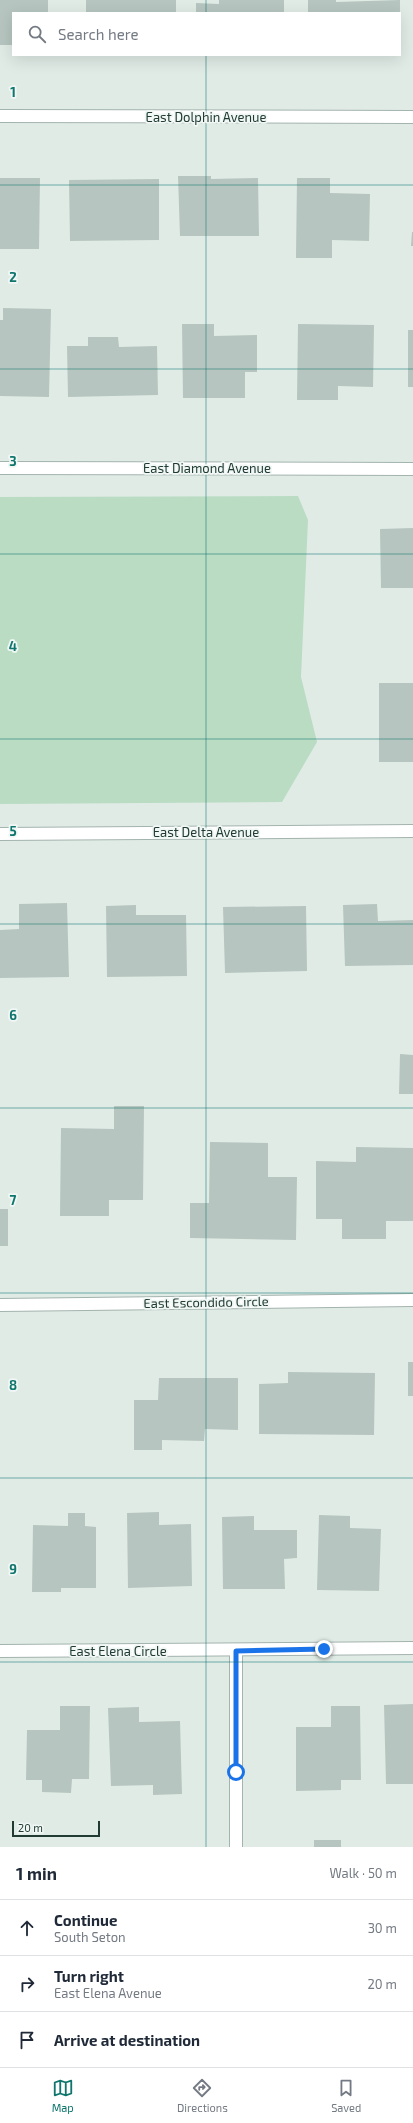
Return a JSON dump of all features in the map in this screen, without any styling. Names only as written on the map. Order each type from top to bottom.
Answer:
[{"type":"street","name":"East Dolphin Avenue","points":[[0,116],[413,117]]},
{"type":"street","name":"East Diamond Avenue","points":[[0,468],[413,469]]},
{"type":"street","name":"East Delta Avenue","points":[[0,834],[413,831]]},
{"type":"street","name":"East Escondido Circle","points":[[0,1305],[413,1300]]},
{"type":"street","name":"East Elena Circle","points":[[0,1651],[236,1651],[413,1648]]},
{"type":"street","points":[[236,1651],[236,1847]]},
{"type":"green space","points":[[298,496],[308,520],[301,677],[317,742],[282,802],[0,804],[0,497]]},
{"type":"building","points":[[0,0],[48,0],[48,12],[12,12],[12,45],[0,45]]},
{"type":"building","points":[[86,0],[176,0],[176,12],[86,12]]},
{"type":"building","points":[[219,0],[284,0],[284,12],[196,12],[196,3],[219,4]]},
{"type":"building","points":[[308,0],[336,0],[336,2],[400,0],[400,12],[308,12]]},
{"type":"building","points":[[178,176],[211,176],[211,179],[258,178],[259,236],[180,236]]},
{"type":"building","points":[[0,178],[40,178],[39,249],[0,249]]},
{"type":"building","points":[[297,178],[330,178],[330,193],[370,194],[369,241],[332,240],[332,258],[296,258]]},
{"type":"building","points":[[159,179],[159,240],[70,241],[69,180]]},
{"type":"building","points":[[412,232],[413,246],[411,246]]},
{"type":"building","points":[[3,308],[51,309],[49,397],[0,396],[0,320],[3,320]]},
{"type":"building","points":[[182,324],[214,324],[214,336],[257,335],[257,372],[245,372],[245,398],[183,398]]},
{"type":"building","points":[[298,324],[374,325],[373,387],[338,386],[338,400],[297,400]]},
{"type":"building","points":[[408,330],[413,330],[413,387],[408,387]]},
{"type":"building","points":[[88,337],[118,337],[119,347],[157,346],[158,395],[68,397],[67,346],[88,346]]},
{"type":"building","points":[[413,528],[413,588],[381,588],[380,529]]},
{"type":"building","points":[[379,683],[413,683],[413,762],[379,762]]},
{"type":"building","points":[[67,903],[69,977],[0,978],[0,930],[19,929],[19,904]]},
{"type":"building","points":[[377,904],[378,921],[413,920],[413,965],[345,966],[343,905]]},
{"type":"building","points":[[136,905],[136,915],[186,915],[187,976],[107,977],[106,906]]},
{"type":"building","points":[[306,906],[307,971],[225,973],[223,907]]},
{"type":"building","points":[[400,1054],[413,1055],[413,1094],[399,1094]]},
{"type":"building","points":[[114,1106],[144,1106],[143,1200],[109,1200],[109,1216],[60,1216],[61,1128],[114,1129]]},
{"type":"building","points":[[210,1142],[268,1143],[268,1177],[297,1177],[296,1240],[190,1238],[190,1203],[209,1203]]},
{"type":"building","points":[[356,1147],[413,1148],[413,1221],[386,1221],[386,1239],[342,1239],[342,1219],[316,1219],[316,1161],[356,1162]]},
{"type":"building","points":[[0,1209],[8,1209],[8,1246],[0,1246]]},
{"type":"building","points":[[408,1362],[413,1362],[413,1396],[408,1396]]},
{"type":"building","points":[[288,1372],[375,1373],[374,1435],[259,1434],[259,1384],[288,1383]]},
{"type":"building","points":[[159,1378],[238,1378],[238,1430],[205,1429],[204,1441],[162,1440],[162,1450],[134,1450],[134,1400],[158,1400]]},
{"type":"building","points":[[159,1512],[159,1525],[191,1524],[192,1586],[128,1588],[127,1513]]},
{"type":"building","points":[[68,1513],[85,1513],[85,1526],[96,1527],[96,1588],[61,1588],[61,1592],[32,1592],[33,1525],[68,1526]]},
{"type":"building","points":[[319,1515],[350,1516],[350,1528],[381,1529],[379,1591],[317,1590]]},
{"type":"building","points":[[254,1516],[254,1530],[297,1530],[297,1558],[284,1559],[285,1589],[223,1589],[222,1517]]},
{"type":"building","points":[[413,1704],[413,1784],[386,1784],[384,1705]]},
{"type":"building","points":[[60,1706],[90,1706],[89,1779],[72,1779],[71,1793],[42,1792],[42,1780],[26,1780],[27,1730],[60,1730]]},
{"type":"building","points":[[331,1706],[360,1706],[361,1780],[341,1780],[341,1790],[296,1791],[296,1727],[331,1727]]},
{"type":"building","points":[[139,1707],[139,1722],[180,1721],[182,1794],[153,1795],[153,1785],[111,1786],[108,1708]]},
{"type":"building","points":[[314,1840],[341,1840],[341,1847],[314,1847]]},
{"type":"route","points":[[236,1772],[236,1651],[324,1649]]}]
